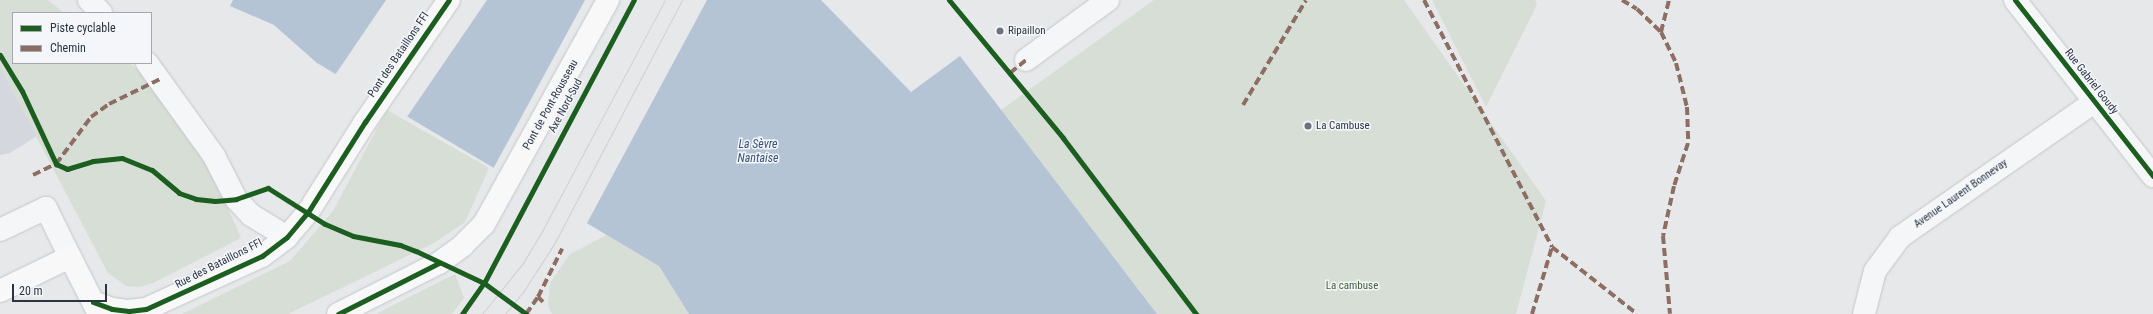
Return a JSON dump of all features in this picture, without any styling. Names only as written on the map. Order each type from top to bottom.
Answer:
[{"type":"main road","name":"Pont des Bataillons FFI","points":[[365,122],[448,0]]},
{"type":"main road","name":"Pont de Pont-Rousseau","points":[[338,314],[439,263],[474,236],[494,209],[608,0]]},
{"type":"main road","name":"Rue des Bataillons FFI","points":[[96,308],[128,311],[146,308],[262,256],[287,237],[308,212],[365,122]]},
{"type":"main road","points":[[0,291],[70,257],[96,308]]},
{"type":"street","points":[[89,0],[100,12]]},
{"type":"street","points":[[1026,60],[1108,0]]},
{"type":"street","name":"Rue Gabriel Goudy","points":[[2015,0],[2153,176]]},
{"type":"street","points":[[148,64],[214,156],[236,199],[251,215],[287,237]]},
{"type":"street","name":"Avenue Laurent Bonnevay","points":[[1864,314],[1875,271],[1900,237],[2094,102]]},
{"type":"street","points":[[0,230],[46,208],[70,257]]},
{"type":"shaded area","points":[[0,24],[12,64],[14,64],[61,121],[10,153],[0,155]]},
{"type":"green space","points":[[0,0],[48,0],[63,12],[12,12],[12,64],[130,64],[146,76],[207,160],[241,238],[153,283],[139,287],[126,286],[108,273],[0,68]]},
{"type":"green space","name":"La cambuse","points":[[1154,0],[1404,0],[1546,201],[1516,314],[1157,314],[1001,110]]},
{"type":"green space","points":[[1432,0],[1535,0],[1537,5],[1486,107]]},
{"type":"green space","points":[[387,110],[489,168],[465,222],[434,243],[288,314],[182,314],[290,261],[333,211]]},
{"type":"green space","points":[[607,235],[659,266],[689,314],[552,314],[548,306],[550,283],[570,254]]},
{"type":"green space","points":[[455,274],[464,298],[452,314],[376,314]]},
{"type":"water","name":"La Sèvre Nantaise","points":[[233,0],[821,0],[911,92],[960,56],[1157,314],[689,314],[659,266],[317,63],[274,25],[230,6]]},
{"type":"pier","points":[[386,0],[487,0],[407,117],[335,75]]},
{"type":"pier","points":[[585,0],[707,0],[586,225],[493,169]]},
{"type":"tram line","points":[[482,314],[523,263],[540,235],[665,0]]},
{"type":"tram line","points":[[505,314],[523,292],[554,244],[682,0]]},
{"type":"marked path","points":[[1243,105],[1306,0]]},
{"type":"marked path","points":[[1424,0],[1552,247],[1637,314]]},
{"type":"marked path","points":[[1622,0],[1637,9],[1661,32],[1676,63],[1687,107],[1688,143],[1674,186],[1663,236],[1670,314]]},
{"type":"marked path","points":[[1661,32],[1669,0]]},
{"type":"marked path","points":[[1010,73],[1026,60]]},
{"type":"marked path","points":[[33,175],[56,164],[91,117],[109,104],[160,79]]},
{"type":"marked path","points":[[1532,314],[1552,247]]},
{"type":"marked path","points":[[538,297],[562,249]]},
{"type":"marked path","points":[[526,314],[538,297],[543,302]]},
{"type":"cycle path","points":[[93,302],[112,309],[129,311],[146,309],[262,256],[287,237],[308,212],[365,122],[449,0]]},
{"type":"cycle path","name":"Axe Nord-Sud","points":[[462,314],[484,283],[634,0]]},
{"type":"cycle path","points":[[949,0],[1063,138],[1196,314]]},
{"type":"cycle path","points":[[2015,0],[2153,176]]},
{"type":"cycle path","points":[[0,55],[22,91],[56,164],[67,169],[93,161],[122,158],[152,170],[179,193],[196,199],[215,201],[236,199],[268,188],[325,224],[353,236],[400,245],[484,283],[526,314]]},
{"type":"cycle path","points":[[338,314],[439,263]]},
{"type":"place","name":"Ripaillon","points":[[1000,31]]},
{"type":"place","name":"La Cambuse","points":[[1308,126]]}]
